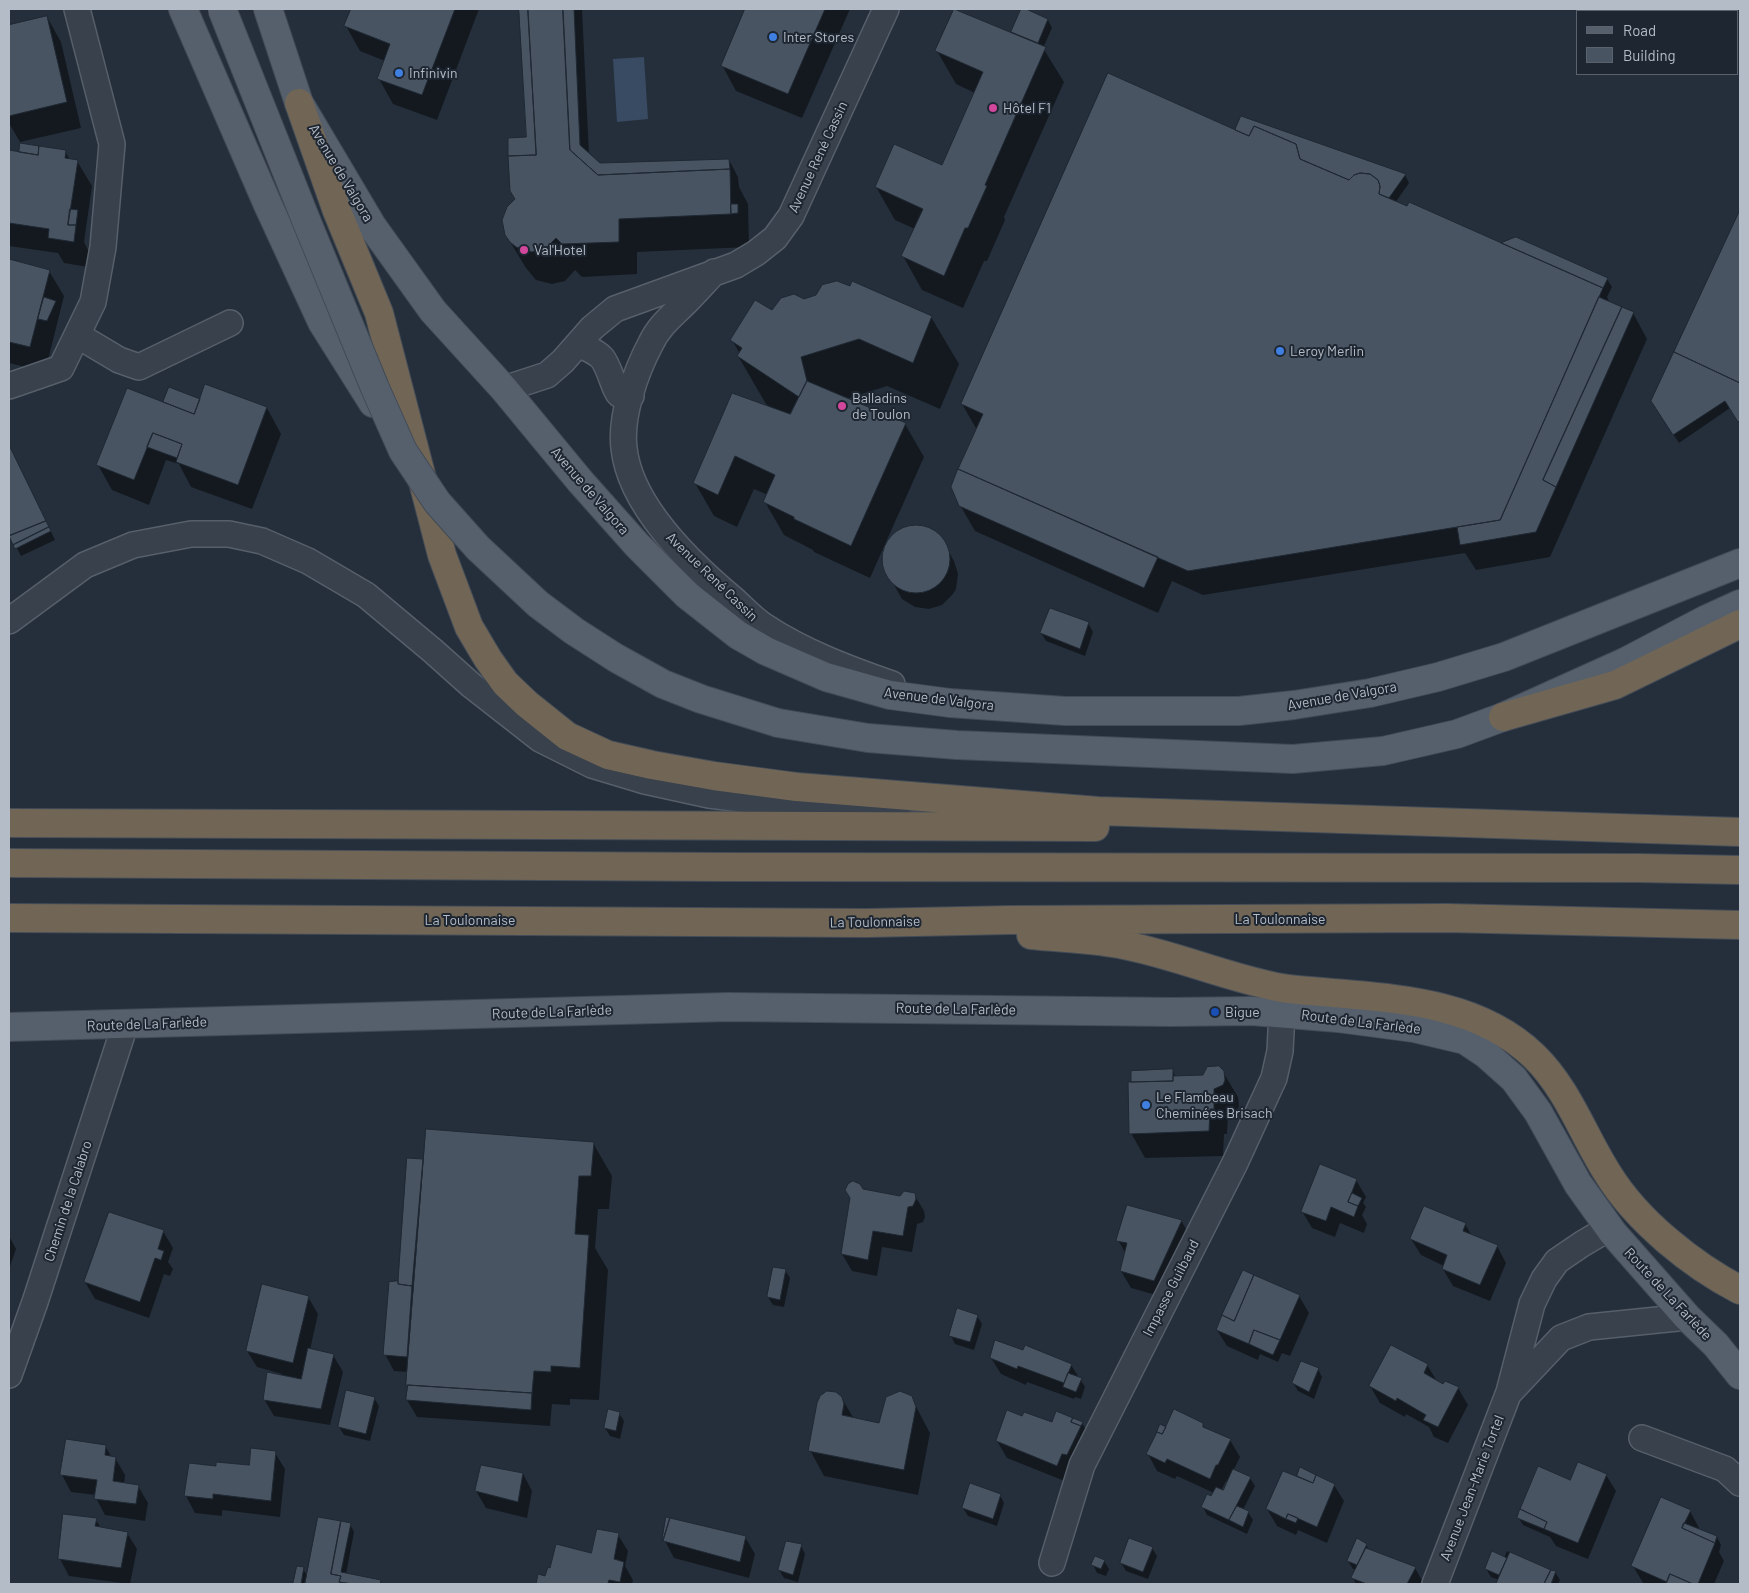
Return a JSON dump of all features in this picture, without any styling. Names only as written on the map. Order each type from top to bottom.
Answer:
[{"type":"highway","points":[[299,104],[337,211],[379,313],[442,555],[457,597],[470,627],[488,659],[505,683],[527,704],[568,736],[608,755],[714,776],[797,787],[1098,811],[1740,832]]},
{"type":"highway","points":[[1503,717],[1616,685],[1740,624]]},
{"type":"highway","points":[[9,823],[1644,830]]},
{"type":"highway","points":[[9,863],[703,867],[1638,868],[1740,870]]},
{"type":"highway","name":"La Toulonnaise","points":[[9,918],[867,923],[1010,920],[1447,918],[1740,925]]},
{"type":"highway","points":[[867,923],[1118,944],[1283,988],[1370,996],[1437,1005],[1468,1015],[1510,1037],[1534,1056],[1568,1102],[1608,1175],[1633,1206],[1664,1237],[1685,1254],[1740,1290]]},
{"type":"main road","points":[[183,9],[260,188],[322,322],[403,451],[438,502],[478,548],[538,604],[574,631],[616,658],[663,684],[701,699],[778,723],[868,738],[957,745],[1293,759],[1383,751],[1458,734],[1503,717],[1625,662],[1740,604]]},
{"type":"main road","points":[[222,9],[309,229],[403,451]]},
{"type":"main road","name":"Avenue de Valgora","points":[[268,9],[299,104],[372,226],[433,311],[504,390],[580,482],[637,545],[687,595],[738,635],[774,655],[826,677],[890,695],[950,703],[1065,711],[1239,711],[1294,705],[1370,693],[1438,677],[1504,657],[1740,563]]},
{"type":"main road","name":"Route de La Farlède","points":[[9,1027],[728,1007],[1171,1012],[1252,1011],[1338,1018],[1422,1030],[1464,1040],[1500,1064],[1526,1094],[1538,1112],[1578,1184],[1609,1228],[1687,1317],[1716,1345],[1740,1375]]},
{"type":"street","points":[[9,386],[61,368],[94,302],[103,247],[112,144],[77,9]]},
{"type":"street","name":"Avenue René Cassin","points":[[504,390],[547,375],[592,328],[615,309],[736,265],[756,253],[775,238],[791,216],[886,9]]},
{"type":"street","name":"Avenue René Cassin","points":[[714,272],[662,324],[651,342],[639,370],[624,422],[623,434],[624,450],[634,486],[661,527],[715,583],[763,626],[805,649],[866,675],[950,703]]},
{"type":"street","points":[[77,335],[119,360],[139,367],[230,323]]},
{"type":"street","points":[[578,344],[599,354],[611,371],[617,392],[621,395],[631,396]]},
{"type":"street","points":[[9,621],[85,565],[132,545],[191,534],[229,534],[262,541],[300,558],[366,595],[471,685],[540,739],[592,764],[645,781],[709,795],[792,805],[1098,811]]},
{"type":"street","name":"Impasse Guilbaud","points":[[1052,1563],[1082,1465],[1235,1163],[1274,1078],[1280,1051],[1282,1013]]},
{"type":"street","name":"Chemin de la Calabro","points":[[9,1375],[35,1302],[126,1025]]},
{"type":"street","name":"Avenue Jean-Marie Tortel","points":[[1435,1584],[1509,1392],[1532,1304],[1544,1279],[1557,1261],[1609,1228]]},
{"type":"street","name":"Avenue Jean-Marie Tortel","points":[[1509,1392],[1561,1338],[1589,1327],[1687,1317]]},
{"type":"street","points":[[1642,1438],[1724,1470],[1740,1483]]},
{"type":"water","points":[[644,57],[648,119],[617,122],[613,59]]},
{"type":"building","points":[[351,9],[455,9],[422,95],[377,79],[390,44],[344,26]]},
{"type":"building","points":[[519,9],[528,9],[536,155],[508,156],[508,138],[526,137]]},
{"type":"building","points":[[528,9],[563,9],[570,150],[598,175],[730,169],[731,214],[619,219],[619,242],[562,244],[556,238],[546,248],[532,252],[516,247],[510,242],[505,235],[502,220],[507,207],[515,199],[510,191],[508,156],[536,155]]},
{"type":"building","points":[[563,9],[574,9],[580,145],[600,163],[729,159],[730,169],[598,175],[570,150]]},
{"type":"building","name":"Inter Stores","points":[[745,9],[825,9],[788,94],[721,66]]},
{"type":"building","name":"Hôtel F1","points":[[954,9],[1046,47],[985,185],[987,186],[968,228],[965,228],[944,276],[901,256],[923,209],[875,187],[894,144],[942,165],[983,72],[935,51]]},
{"type":"building","points":[[1021,9],[1026,9],[1048,19],[1038,43],[1011,32]]},
{"type":"building","points":[[47,16],[67,102],[9,116],[9,25]]},
{"type":"building","name":"Leroy Merlin","points":[[1108,73],[1249,136],[1254,126],[1296,144],[1300,159],[1349,180],[1354,175],[1360,173],[1370,174],[1378,180],[1380,186],[1379,194],[1407,206],[1409,202],[1603,288],[1500,520],[1188,571],[958,469],[983,414],[961,404]]},
{"type":"building","points":[[1241,116],[1406,174],[1389,198],[1379,194],[1380,186],[1378,180],[1370,174],[1360,173],[1354,175],[1349,180],[1300,159],[1296,144],[1254,126],[1249,136],[1235,130]]},
{"type":"building","points":[[20,143],[39,146],[38,155],[19,152]]},
{"type":"building","points":[[39,146],[66,150],[65,158],[78,160],[68,225],[76,225],[74,242],[48,238],[49,229],[9,223],[9,150],[38,155]]},
{"type":"building","points":[[731,204],[738,204],[738,213],[731,214]]},
{"type":"building","points":[[70,209],[78,210],[76,225],[68,225]]},
{"type":"building","points":[[1740,210],[1740,383],[1674,352]]},
{"type":"building","points":[[1516,237],[1608,278],[1603,288],[1501,243]]},
{"type":"building","points":[[9,259],[50,270],[30,347],[9,342]]},
{"type":"building","points":[[837,281],[850,286],[852,281],[932,316],[913,363],[859,339],[801,357],[807,381],[799,397],[737,356],[742,348],[730,340],[755,300],[772,310],[781,298],[794,294],[804,299],[816,295],[822,285]]},
{"type":"building","points":[[44,297],[56,301],[47,321],[38,319]]},
{"type":"building","points":[[1599,297],[1622,307],[1543,480],[1556,487],[1536,532],[1460,545],[1457,527],[1500,520]]},
{"type":"building","points":[[1622,307],[1634,312],[1556,487],[1543,480]]},
{"type":"building","points":[[1674,352],[1740,383],[1740,420],[1738,422],[1725,401],[1673,435],[1651,401]]},
{"type":"building","points":[[807,381],[906,423],[851,546],[763,502],[775,475],[735,456],[718,495],[693,483],[732,393],[790,414]]},
{"type":"building","points":[[205,384],[267,407],[238,485],[176,462],[182,444],[153,433],[134,480],[96,465],[127,388],[194,414]]},
{"type":"building","points":[[169,387],[200,399],[194,414],[163,402]]},
{"type":"building","points":[[153,433],[182,444],[177,458],[147,447]]},
{"type":"building","points":[[9,445],[46,521],[9,536]]},
{"type":"building","points":[[958,469],[1158,557],[1144,588],[959,506],[951,487]]},
{"type":"building","points":[[46,521],[49,527],[13,545],[9,536]]},
{"type":"building","points":[[916,525],[929,528],[940,535],[947,546],[950,559],[947,572],[940,583],[929,590],[916,593],[903,590],[892,583],[885,572],[882,559],[885,546],[892,535],[903,528]]},
{"type":"building","points":[[49,527],[51,531],[15,549],[13,545]]},
{"type":"building","points":[[1050,608],[1089,622],[1080,649],[1040,633]]},
{"type":"building","points":[[1219,1066],[1224,1071],[1225,1080],[1223,1085],[1214,1089],[1214,1109],[1210,1109],[1209,1131],[1129,1134],[1128,1082],[1173,1081],[1173,1076],[1203,1075],[1207,1067]]},
{"type":"building","points":[[1173,1069],[1173,1081],[1131,1082],[1131,1071]]},
{"type":"building","points":[[426,1129],[594,1142],[591,1176],[579,1176],[575,1234],[589,1235],[580,1368],[551,1366],[551,1372],[534,1371],[532,1393],[406,1385]]},
{"type":"building","points":[[407,1158],[423,1159],[412,1286],[398,1284]]},
{"type":"building","points":[[1320,1164],[1357,1179],[1348,1202],[1358,1206],[1354,1217],[1331,1207],[1326,1221],[1301,1212]]},
{"type":"building","points":[[853,1181],[860,1184],[863,1189],[900,1196],[904,1191],[915,1193],[916,1199],[913,1206],[908,1207],[903,1236],[873,1231],[868,1260],[841,1254],[850,1198],[845,1190],[848,1184]]},
{"type":"building","points":[[1352,1193],[1362,1198],[1358,1206],[1348,1202]]},
{"type":"building","points":[[1127,1205],[1182,1220],[1154,1281],[1120,1271],[1127,1243],[1116,1241]]},
{"type":"building","points":[[1424,1206],[1466,1223],[1463,1231],[1498,1245],[1480,1285],[1442,1269],[1447,1255],[1410,1239]]},
{"type":"building","points":[[109,1212],[164,1230],[158,1249],[164,1251],[161,1260],[155,1258],[140,1302],[84,1282]]},
{"type":"building","points":[[773,1267],[786,1269],[780,1300],[767,1297]]},
{"type":"building","points":[[1243,1270],[1254,1275],[1234,1321],[1222,1315]]},
{"type":"building","points":[[1254,1275],[1300,1295],[1280,1340],[1254,1330],[1249,1344],[1216,1330],[1222,1315],[1234,1321]]},
{"type":"building","points":[[398,1281],[398,1284],[412,1286],[407,1357],[383,1355],[389,1282]]},
{"type":"building","points":[[262,1284],[309,1296],[293,1363],[246,1351]]},
{"type":"building","points":[[957,1308],[978,1315],[970,1342],[949,1336]]},
{"type":"building","points":[[1254,1330],[1280,1340],[1273,1355],[1249,1344]]},
{"type":"building","points":[[995,1340],[1023,1350],[1025,1345],[1072,1364],[1064,1383],[1018,1366],[1017,1369],[990,1358]]},
{"type":"building","points":[[1391,1345],[1428,1364],[1424,1373],[1443,1384],[1445,1381],[1459,1387],[1438,1427],[1423,1420],[1426,1415],[1397,1398],[1396,1401],[1369,1386]]},
{"type":"building","points":[[308,1348],[334,1354],[321,1409],[263,1400],[267,1372],[301,1379]]},
{"type":"building","points":[[1301,1361],[1319,1368],[1309,1392],[1292,1383]]},
{"type":"building","points":[[1068,1373],[1082,1378],[1076,1392],[1063,1387]]},
{"type":"building","points":[[408,1385],[532,1393],[531,1410],[406,1400]]},
{"type":"building","points":[[346,1390],[375,1397],[366,1434],[338,1427]]},
{"type":"building","points":[[827,1391],[836,1392],[842,1397],[844,1404],[842,1415],[879,1423],[886,1397],[900,1391],[912,1396],[916,1407],[904,1470],[808,1451],[817,1403],[820,1396]]},
{"type":"building","points":[[608,1409],[620,1412],[616,1431],[604,1428]]},
{"type":"building","points":[[1174,1409],[1203,1423],[1203,1427],[1231,1439],[1210,1479],[1167,1459],[1165,1463],[1146,1454],[1157,1432],[1162,1434]]},
{"type":"building","points":[[1007,1410],[1022,1416],[1024,1412],[1052,1422],[1056,1411],[1073,1418],[1071,1422],[1081,1426],[1067,1455],[1062,1454],[1057,1466],[996,1441]]},
{"type":"building","points":[[1073,1418],[1083,1422],[1081,1426],[1071,1422]]},
{"type":"building","points":[[1160,1424],[1166,1427],[1162,1434],[1157,1432]]},
{"type":"building","points":[[66,1439],[106,1445],[105,1455],[116,1457],[113,1481],[139,1485],[136,1504],[94,1499],[97,1480],[60,1475]]},
{"type":"building","points":[[251,1448],[276,1451],[271,1501],[213,1494],[213,1499],[184,1496],[189,1463],[216,1466],[216,1462],[249,1465]]},
{"type":"building","points":[[1578,1462],[1607,1474],[1578,1543],[1544,1529],[1547,1522],[1520,1509],[1538,1466],[1570,1480]]},
{"type":"building","points":[[481,1465],[523,1473],[518,1502],[475,1491]]},
{"type":"building","points":[[1300,1467],[1316,1475],[1313,1483],[1297,1476]]},
{"type":"building","points":[[1233,1469],[1251,1477],[1229,1520],[1201,1507],[1207,1494],[1211,1496],[1216,1487],[1223,1490]]},
{"type":"building","points":[[1283,1471],[1313,1483],[1316,1475],[1335,1484],[1317,1527],[1288,1514],[1286,1519],[1266,1509]]},
{"type":"building","points":[[970,1483],[1001,1494],[993,1519],[962,1508]]},
{"type":"building","points":[[1661,1497],[1691,1510],[1682,1528],[1715,1543],[1698,1584],[1693,1584],[1670,1574],[1667,1582],[1631,1566]]},
{"type":"building","points":[[1237,1506],[1249,1511],[1243,1527],[1229,1520]]},
{"type":"building","points":[[1520,1509],[1547,1522],[1544,1529],[1517,1518]]},
{"type":"building","points":[[63,1514],[97,1518],[95,1526],[128,1532],[121,1568],[58,1559]]},
{"type":"building","points":[[1288,1514],[1298,1518],[1296,1523],[1286,1519]]},
{"type":"building","points":[[318,1517],[341,1521],[331,1574],[341,1576],[339,1582],[352,1584],[305,1584]]},
{"type":"building","points":[[666,1517],[670,1518],[662,1541]]},
{"type":"building","points":[[670,1518],[746,1536],[740,1562],[663,1541]]},
{"type":"building","points":[[341,1521],[351,1523],[341,1572],[381,1580],[380,1584],[339,1582],[341,1576],[331,1574]]},
{"type":"building","points":[[1684,1523],[1717,1536],[1715,1543],[1682,1528]]},
{"type":"building","points":[[597,1529],[619,1533],[614,1559],[624,1562],[620,1582],[609,1580],[608,1583],[615,1584],[536,1584],[538,1574],[545,1576],[548,1567],[550,1568],[556,1544],[591,1553]]},
{"type":"building","points":[[1129,1538],[1153,1547],[1143,1572],[1120,1563]]},
{"type":"building","points":[[1357,1538],[1367,1544],[1357,1565],[1347,1561]]},
{"type":"building","points":[[786,1541],[802,1544],[793,1575],[778,1570]]},
{"type":"building","points":[[1366,1548],[1416,1567],[1407,1584],[1367,1584],[1351,1578]]},
{"type":"building","points":[[1492,1551],[1507,1558],[1499,1575],[1485,1569]]},
{"type":"building","points":[[1510,1552],[1551,1570],[1544,1584],[1496,1584]]},
{"type":"building","points":[[1095,1556],[1105,1560],[1101,1569],[1091,1565]]},
{"type":"building","points":[[297,1566],[304,1567],[301,1584],[293,1584]]},
{"type":"building","points":[[1551,1570],[1556,1571],[1551,1584],[1544,1584]]},
{"type":"building","points":[[1670,1574],[1693,1584],[1666,1584]]},
{"type":"place","name":"Inter Stores","points":[[773,37]]},
{"type":"place","name":"Infinivin","points":[[399,73]]},
{"type":"place","name":"Hôtel F1","points":[[993,108]]},
{"type":"place","name":"Val'Hotel","points":[[524,250]]},
{"type":"place","name":"Leroy Merlin","points":[[1280,351]]},
{"type":"place","name":"Balladins de Toulon","points":[[842,406]]},
{"type":"place","name":"Bigue","points":[[1215,1012]]},
{"type":"place","name":"Le Flambeau Cheminées Brisach","points":[[1146,1105]]}]
